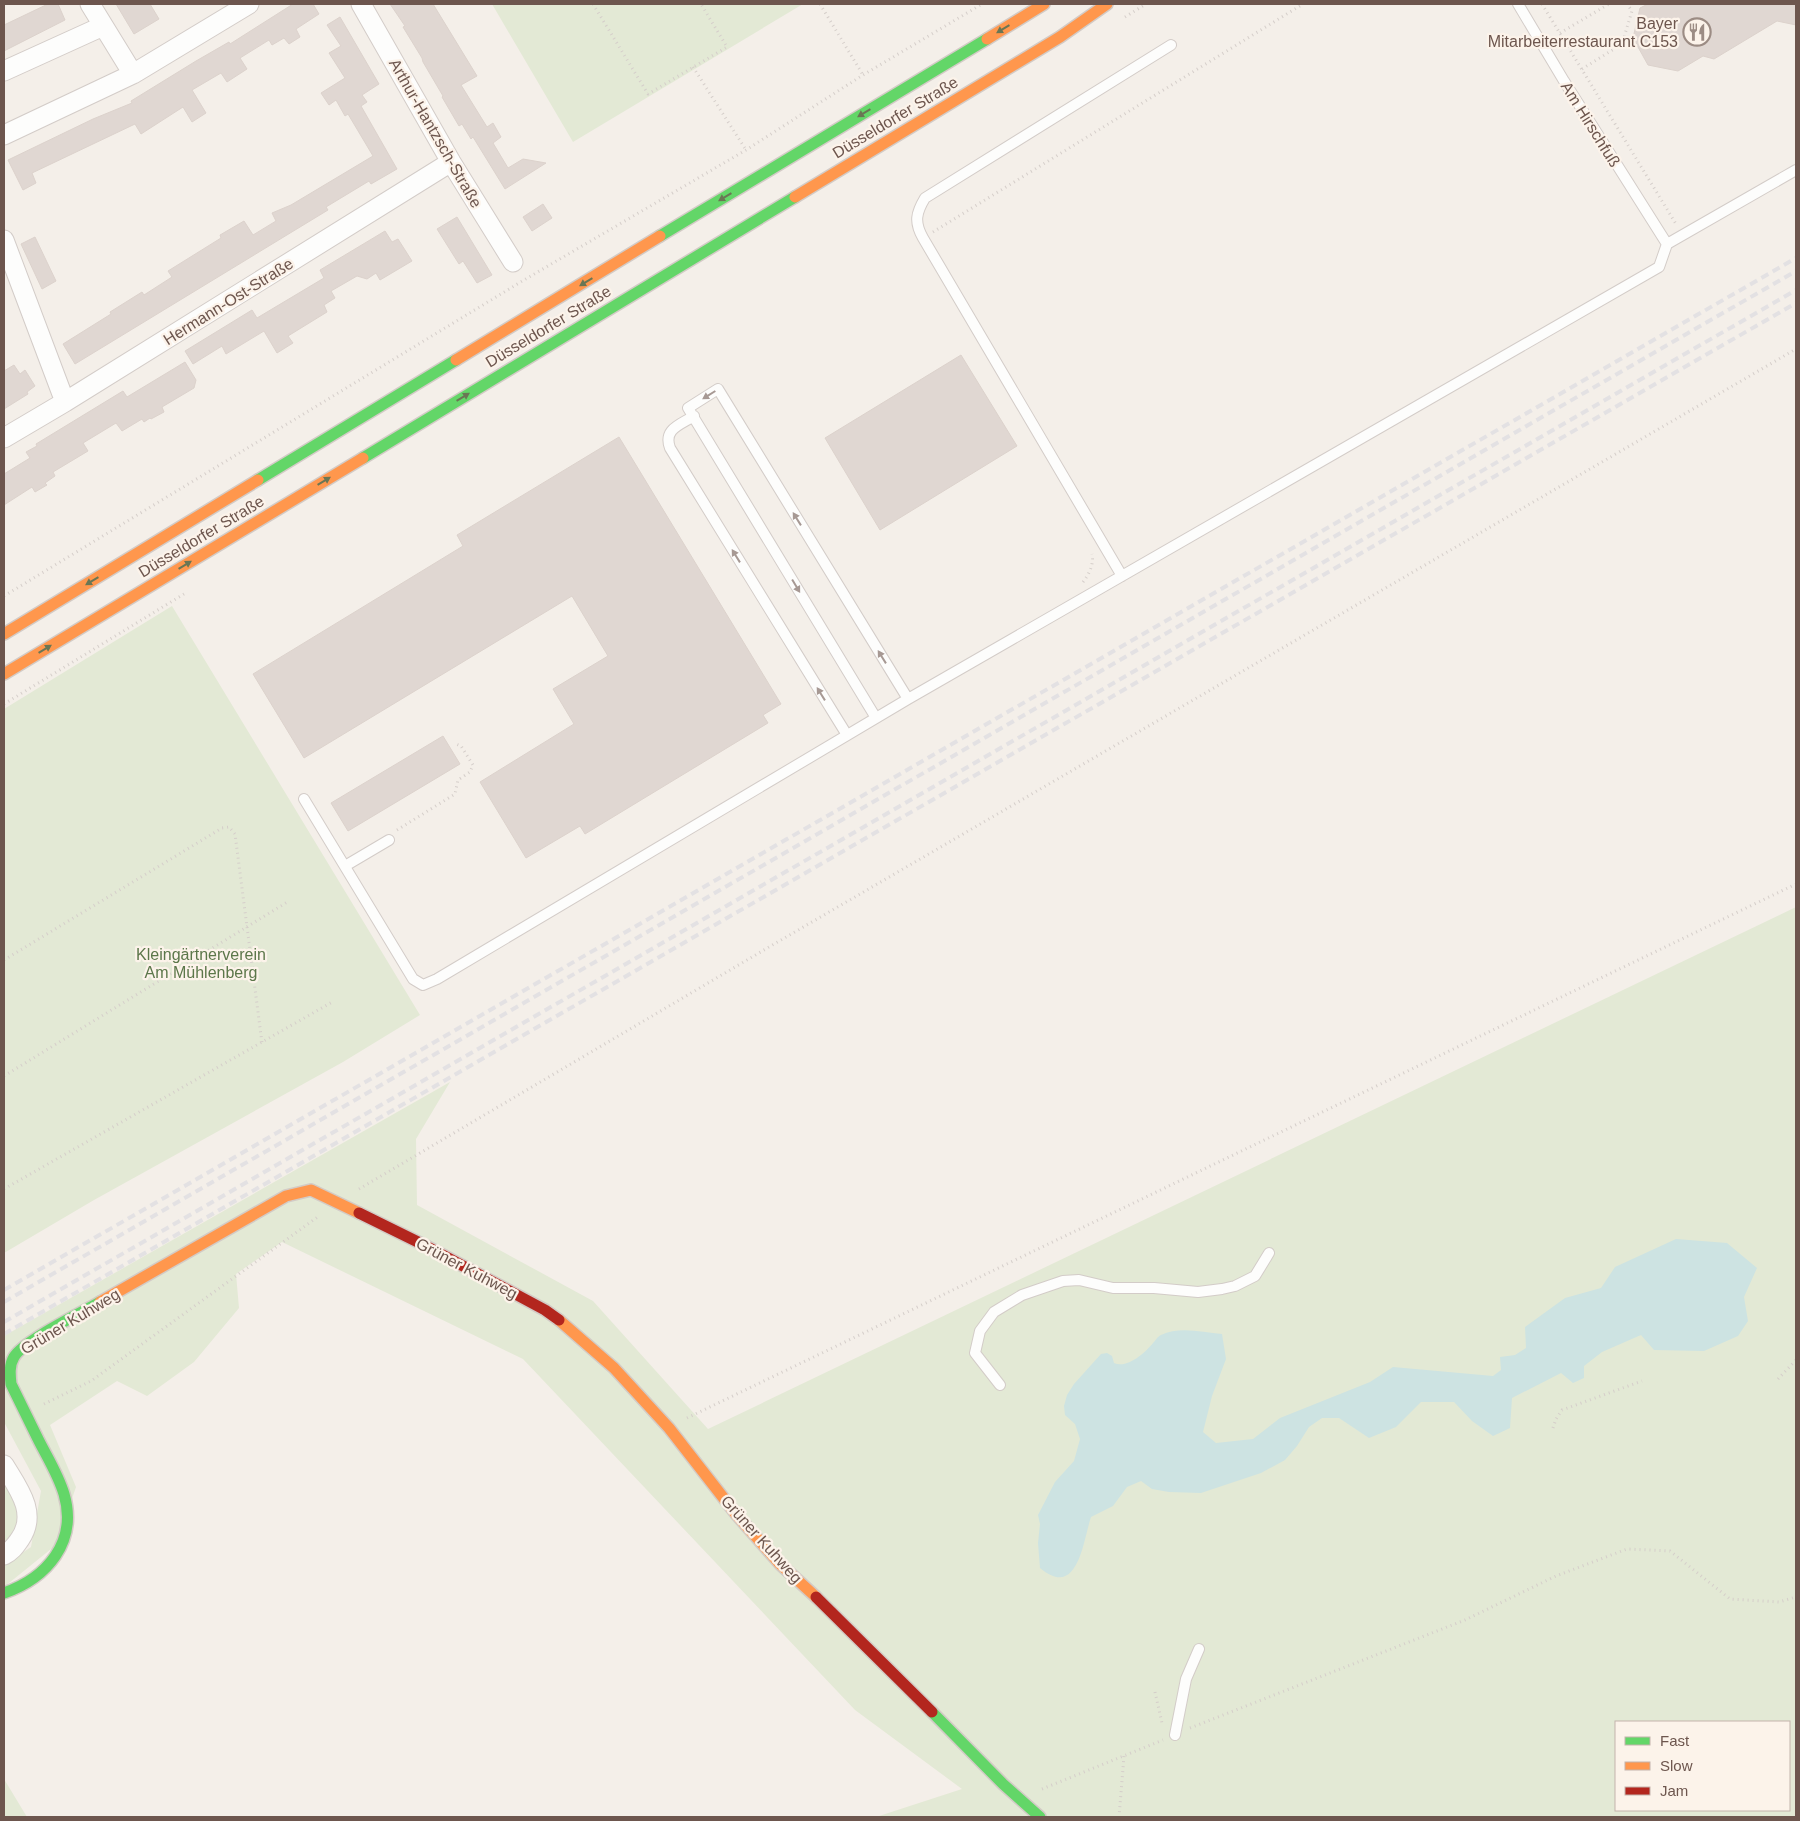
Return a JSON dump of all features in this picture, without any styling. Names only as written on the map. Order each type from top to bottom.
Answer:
[{"type":"main road","name":"Düsseldorfer Straße","points":[[4,634],[1044,4]]},
{"type":"main road","name":"Düsseldorfer Straße","points":[[4,674],[1060,37],[1107,4]]},
{"type":"main road","name":"Grüner Kuhweg","points":[[4,1593],[20,1588],[39,1576],[54,1559],[67,1527],[66,1503],[61,1482],[11,1384],[8,1370],[12,1358],[22,1347],[286,1196],[310,1190],[338,1202],[521,1296],[551,1314],[614,1368],[669,1428],[736,1514],[780,1564],[844,1624],[1040,1817]]},
{"type":"street","points":[[90,4],[133,74]]},
{"type":"street","points":[[4,135],[133,74],[249,4]]},
{"type":"street","name":"Arthur-Hantzsch-Straße","points":[[361,4],[451,162],[513,262]]},
{"type":"street","points":[[4,71],[103,26]]},
{"type":"street","name":"Hermann-Ost-Straße","points":[[4,438],[451,162]]},
{"type":"street","points":[[4,240],[65,402]]},
{"type":"street","points":[[4,1465],[24,1497],[28,1517],[23,1534],[11,1552],[4,1555]]},
{"type":"lane","name":"Am Hirschfuß","points":[[1518,4],[1564,82],[1667,244]]},
{"type":"lane","points":[[1122,576],[923,238],[918,229],[917,212],[925,198],[1170,45]]},
{"type":"lane","points":[[304,799],[413,978],[423,985],[437,979],[908,699],[1659,267],[1667,244],[1796,170]]},
{"type":"lane","points":[[876,718],[688,408],[718,389],[908,699]]},
{"type":"lane","points":[[694,416],[670,432],[667,440],[670,448],[847,736]]},
{"type":"lane","points":[[345,866],[389,840]]},
{"type":"lane","points":[[1000,1385],[975,1353],[980,1331],[994,1312],[1022,1295],[1071,1280],[1113,1288],[1154,1288],[1198,1292],[1222,1289],[1235,1286],[1255,1276],[1269,1253]]},
{"type":"lane","points":[[1170,1737],[1186,1679],[1198,1649]]},
{"type":"path","points":[[593,4],[648,94],[727,47],[701,4]]},
{"type":"path","points":[[820,4],[862,74]]},
{"type":"path","points":[[4,596],[516,285],[746,150],[862,74],[982,4]]},
{"type":"path","points":[[923,238],[1303,4]]},
{"type":"path","points":[[1542,4],[1682,235]]},
{"type":"path","points":[[1560,33],[1609,4]]},
{"type":"path","points":[[1582,69],[1622,44],[1632,11],[1627,4]]},
{"type":"path","points":[[694,67],[746,150]]},
{"type":"path","points":[[25,1412],[91,1381],[338,1202],[769,947],[1796,349]]},
{"type":"path","points":[[1080,586],[1089,573],[1093,558],[1092,552]]},
{"type":"path","points":[[389,840],[392,833],[455,794],[458,780],[470,772],[472,765],[462,746],[456,744]]},
{"type":"path","points":[[4,960],[222,828],[229,827],[235,834],[262,1043]]},
{"type":"path","points":[[669,1428],[1796,884]]},
{"type":"path","points":[[4,1076],[289,901]]},
{"type":"path","points":[[4,1189],[334,1002]]},
{"type":"path","points":[[1778,1379],[1796,1360]]},
{"type":"path","points":[[1552,1428],[1562,1410],[1642,1380]]},
{"type":"path","points":[[1019,1798],[1465,1620],[1556,1576],[1627,1548],[1670,1552],[1730,1599],[1779,1602],[1796,1597]]},
{"type":"path","points":[[1155,1692],[1170,1737]]},
{"type":"path","points":[[1119,1817],[1124,1756]]},
{"type":"green space","points":[[492,4],[803,4],[573,142]]},
{"type":"green space","name":"Kleingärtnerverein Am Mühlenberg","points":[[172,606],[420,1015],[343,1062],[94,1200],[4,1253],[4,709]]},
{"type":"green space","points":[[1796,907],[1796,1817],[876,1817],[962,1789],[855,1710],[523,1359],[282,1242],[236,1274],[239,1308],[194,1362],[147,1396],[117,1381],[50,1425],[76,1487],[56,1545],[4,1587],[4,1565],[31,1547],[41,1491],[4,1422],[4,1336],[450,1082],[416,1139],[417,1205],[593,1301],[708,1429]]},
{"type":"green space","points":[[4,1471],[22,1519],[13,1533],[4,1542]]},
{"type":"green space","points":[[4,1779],[27,1817],[4,1817]]},
{"type":"shaded area","points":[[1676,1239],[1727,1243],[1757,1268],[1744,1297],[1748,1321],[1738,1336],[1704,1351],[1654,1350],[1641,1335],[1602,1352],[1584,1366],[1584,1378],[1573,1383],[1561,1373],[1512,1398],[1510,1428],[1493,1436],[1472,1421],[1454,1402],[1421,1402],[1396,1427],[1369,1438],[1339,1418],[1322,1418],[1309,1427],[1285,1460],[1261,1473],[1201,1493],[1169,1492],[1152,1489],[1141,1481],[1127,1487],[1113,1506],[1091,1517],[1077,1564],[1071,1572],[1063,1577],[1053,1576],[1040,1568],[1038,1543],[1040,1524],[1038,1515],[1055,1482],[1074,1461],[1080,1439],[1075,1424],[1065,1415],[1064,1406],[1067,1395],[1074,1384],[1101,1354],[1107,1353],[1112,1356],[1114,1363],[1124,1364],[1141,1355],[1158,1337],[1168,1332],[1191,1330],[1222,1334],[1226,1359],[1212,1396],[1203,1432],[1216,1443],[1253,1439],[1280,1418],[1370,1382],[1393,1367],[1493,1376],[1501,1370],[1500,1357],[1515,1355],[1526,1348],[1525,1327],[1565,1298],[1601,1288],[1615,1267]]},
{"type":"building","points":[[48,4],[58,4],[65,20],[4,51],[4,25]]},
{"type":"building","points":[[116,4],[150,4],[159,19],[134,34]]},
{"type":"building","points":[[293,4],[313,4],[319,14],[296,29],[300,37],[289,44],[284,38],[272,45],[269,40],[240,58],[247,69],[227,82],[221,73],[192,90],[206,113],[192,122],[183,107],[141,134],[135,124],[32,173],[36,183],[23,190],[8,160],[93,119],[132,103],[131,101],[196,61],[229,42],[230,44]]},
{"type":"building","points":[[390,4],[433,4],[477,76],[461,85],[487,127],[493,123],[501,137],[493,143],[508,168],[523,159],[546,163],[505,189],[473,137],[471,139],[462,124],[459,126],[403,27],[405,26]]},
{"type":"building","name":"Bayer Mitarbeiterrestaurant C153","points":[[1648,4],[1796,4],[1796,25],[1777,21],[1714,59],[1703,56],[1678,71],[1648,65],[1633,38],[1640,8]]},
{"type":"building","points":[[340,17],[379,84],[362,95],[367,102],[361,106],[397,169],[371,184],[369,181],[326,207],[328,210],[75,364],[63,344],[142,292],[144,295],[172,277],[168,271],[221,238],[220,235],[244,221],[253,235],[276,221],[272,213],[291,205],[373,156],[348,114],[345,116],[336,100],[329,105],[321,93],[345,78],[329,53],[341,46],[327,25]]},
{"type":"building","points":[[543,204],[552,218],[532,231],[523,217]]},
{"type":"building","points":[[457,217],[492,275],[477,283],[463,261],[459,264],[437,229]]},
{"type":"building","points":[[385,231],[392,242],[398,239],[412,261],[380,280],[376,273],[367,279],[357,276],[331,291],[335,298],[324,305],[327,312],[288,336],[293,343],[277,353],[264,331],[226,354],[222,346],[193,364],[185,351],[252,310],[257,318],[324,278],[320,270]]},
{"type":"building","points":[[35,237],[56,281],[42,289],[21,244]]},
{"type":"building","points":[[961,355],[1017,446],[880,530],[825,438]]},
{"type":"building","points":[[185,362],[196,380],[194,388],[162,407],[164,412],[144,422],[142,419],[122,431],[116,423],[83,443],[88,451],[53,472],[55,476],[45,483],[47,485],[35,492],[32,487],[4,505],[4,474],[30,458],[26,452],[37,446],[36,444],[123,391],[127,397]]},
{"type":"building","points":[[14,365],[20,374],[25,370],[35,386],[27,392],[28,394],[4,409],[4,371]]},
{"type":"building","points":[[619,437],[781,704],[763,715],[768,723],[585,834],[580,826],[526,858],[480,782],[574,724],[553,689],[608,656],[572,596],[304,758],[253,674],[463,546],[457,535]]},
{"type":"building","points":[[443,736],[460,764],[348,831],[331,803]]},
{"type":"railway","points":[[4,1290],[1796,258]]},
{"type":"railway","points":[[4,1302],[1796,271]]},
{"type":"railway","points":[[4,1322],[1796,290]]},
{"type":"railway","points":[[4,1334],[1796,303]]},
{"type":"traffic: fast","points":[[660,236],[987,39]]},
{"type":"traffic: fast","points":[[363,458],[795,197]]},
{"type":"traffic: fast","points":[[258,480],[456,360]]},
{"type":"traffic: fast","points":[[4,1593],[33,1578],[46,1568],[63,1542],[67,1528],[64,1494],[59,1480],[11,1384],[11,1363],[20,1350],[29,1343],[100,1302]]},
{"type":"traffic: fast","points":[[932,1712],[1003,1784],[1040,1817]]},
{"type":"traffic: slow","points":[[987,39],[1044,4]]},
{"type":"traffic: slow","points":[[795,197],[1060,37],[1107,4]]},
{"type":"traffic: slow","points":[[456,360],[660,236]]},
{"type":"traffic: slow","points":[[4,674],[363,458]]},
{"type":"traffic: slow","points":[[4,634],[258,480]]},
{"type":"traffic: slow","points":[[100,1302],[286,1196],[311,1190],[359,1213]]},
{"type":"traffic: slow","points":[[559,1320],[614,1368],[669,1428],[736,1514],[780,1564],[816,1597]]},
{"type":"traffic: jam","points":[[359,1213],[424,1245],[545,1310],[559,1320]]},
{"type":"traffic: jam","points":[[816,1597],[932,1712]]},
{"type":"place","name":"Bayer Mitarbeiterrestaurant C153","points":[[1697,32]]}]
